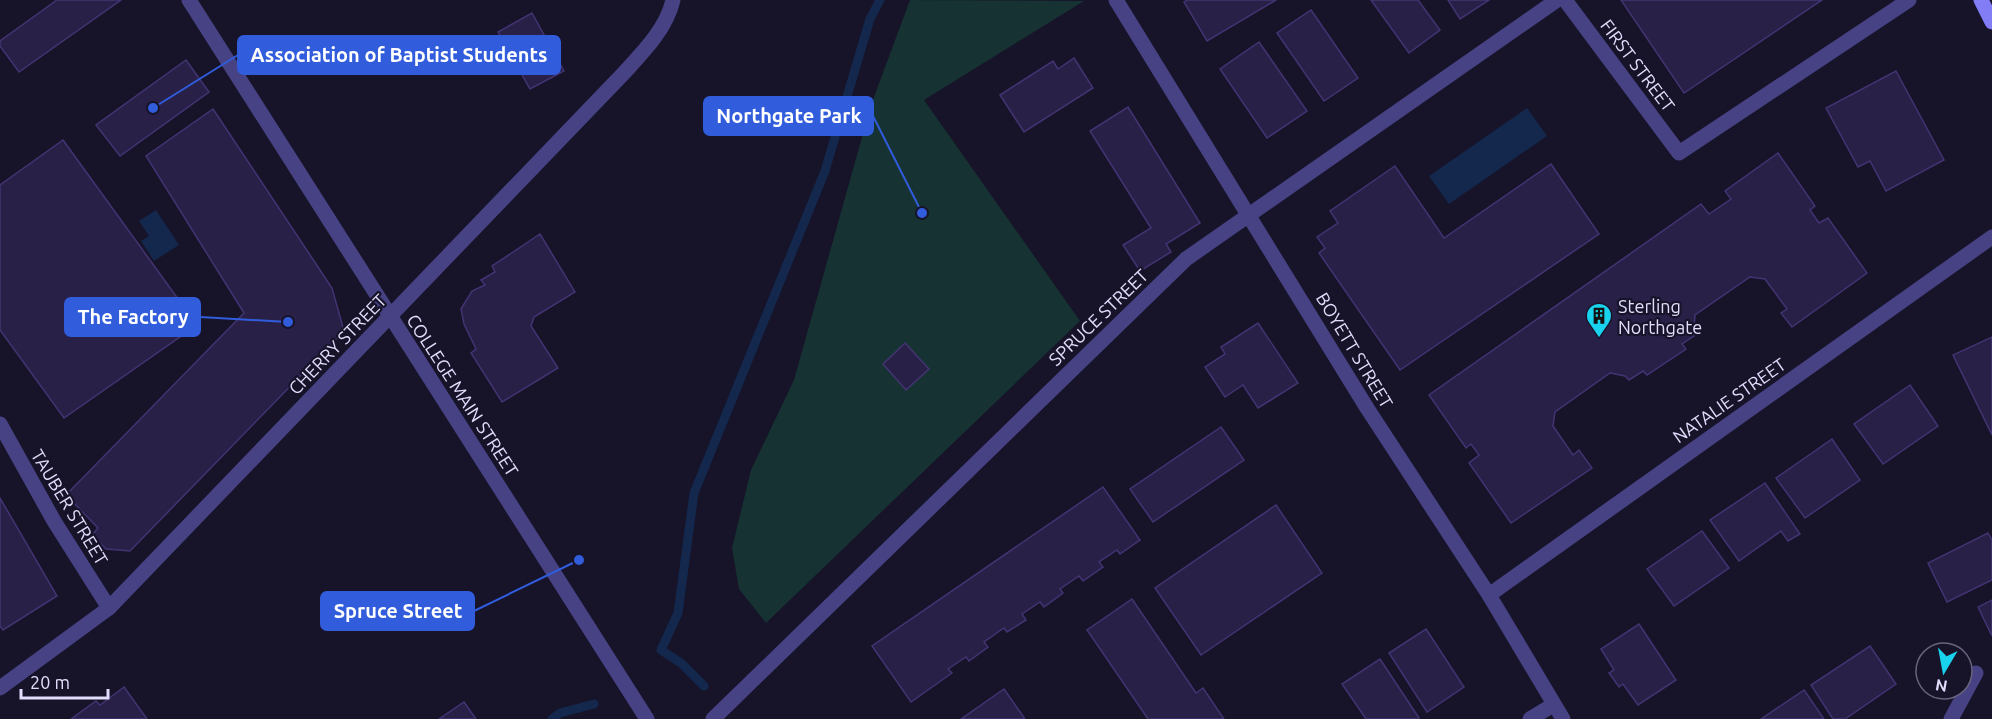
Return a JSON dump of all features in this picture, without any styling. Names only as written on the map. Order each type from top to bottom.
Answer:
[{"type":"main road","points":[[1981,0],[1992,22]]},
{"type":"street","name":"COLLEGE MAIN STREET","points":[[189,0],[647,719]]},
{"type":"street","name":"CHERRY STREET","points":[[0,688],[109,608],[650,45],[670,11],[673,0]]},
{"type":"street","name":"BOYETT STREET","points":[[1116,0],[1250,213],[1367,408],[1489,595],[1563,719]]},
{"type":"street","name":"SPRUCE STREET","points":[[712,719],[1186,259],[1557,0]]},
{"type":"street","name":"FIRST STREET","points":[[1565,0],[1679,153],[1909,0]]},
{"type":"street","name":"NATALIE STREET","points":[[1489,595],[1992,237]]},
{"type":"street","name":"TAUBER STREET","points":[[0,424],[54,521],[109,608]]},
{"type":"street","points":[[1952,719],[1976,673]]},
{"type":"street","points":[[1530,719],[1553,705]]},
{"type":"green space","points":[[910,0],[1084,1],[924,100],[1080,321],[766,623],[739,589],[732,548],[751,470],[794,380],[871,105]]},
{"type":"water","points":[[1527,108],[1547,136],[1449,204],[1429,176]]},
{"type":"water","points":[[156,210],[179,245],[154,261],[141,241],[149,236],[139,221]]},
{"type":"building","points":[[57,0],[121,0],[19,72],[0,46],[0,41]]},
{"type":"building","points":[[1187,0],[1276,0],[1207,41],[1184,2]]},
{"type":"building","points":[[1371,0],[1418,0],[1440,30],[1409,53]]},
{"type":"building","points":[[1448,0],[1489,0],[1460,19]]},
{"type":"building","points":[[1621,0],[1822,0],[1684,93]]},
{"type":"building","points":[[1311,10],[1358,78],[1324,101],[1277,33]]},
{"type":"building","points":[[532,13],[564,71],[530,89],[498,32]]},
{"type":"building","points":[[1259,42],[1307,111],[1267,138],[1220,69]]},
{"type":"building","points":[[1074,58],[1093,88],[1024,132],[1000,95],[1053,61],[1058,69]]},
{"type":"building","points":[[186,60],[209,92],[120,156],[96,125]]},
{"type":"building","points":[[1896,71],[1944,160],[1886,191],[1870,161],[1858,167],[1826,108]]},
{"type":"building","points":[[1128,107],[1200,223],[1166,244],[1171,252],[1140,271],[1123,245],[1151,228],[1090,131]]},
{"type":"building","points":[[213,109],[332,288],[344,331],[130,551],[106,549],[92,535],[98,528],[66,495],[244,313],[146,156]]},
{"type":"building","points":[[63,140],[197,325],[64,418],[0,330],[0,185]]},
{"type":"building","name":"Sterling Northgate","points":[[1778,153],[1815,206],[1810,210],[1819,223],[1828,218],[1867,273],[1792,327],[1781,313],[1787,309],[1765,279],[1750,277],[1695,315],[1694,329],[1697,334],[1682,344],[1686,349],[1647,375],[1643,371],[1629,380],[1625,376],[1610,373],[1555,412],[1553,426],[1573,455],[1579,450],[1592,468],[1511,523],[1469,463],[1479,455],[1471,444],[1466,448],[1429,395],[1701,204],[1709,214],[1731,199],[1725,191]]},
{"type":"building","points":[[1551,164],[1599,234],[1400,370],[1319,253],[1325,248],[1317,237],[1338,223],[1330,211],[1395,166],[1444,238]]},
{"type":"building","points":[[540,234],[575,292],[534,317],[531,326],[558,368],[502,402],[471,353],[476,349],[464,324],[461,309],[472,291],[485,285],[481,280],[495,272],[492,266]]},
{"type":"building","points":[[1258,323],[1298,383],[1258,408],[1243,385],[1225,397],[1205,367],[1225,354],[1221,347]]},
{"type":"building","points":[[1992,337],[1992,435],[1953,355]]},
{"type":"building","points":[[905,343],[929,369],[906,390],[883,364]]},
{"type":"building","points":[[1910,385],[1938,426],[1883,464],[1854,424]]},
{"type":"building","points":[[1221,427],[1244,460],[1153,522],[1130,489]]},
{"type":"building","points":[[1832,439],[1860,480],[1805,518],[1776,478]]},
{"type":"building","points":[[1765,483],[1800,534],[1788,541],[1781,531],[1739,561],[1710,520]]},
{"type":"building","points":[[1103,487],[1140,540],[1120,554],[1117,550],[1099,562],[1103,567],[1083,581],[1079,576],[1060,589],[1063,593],[1044,607],[1040,602],[1022,614],[1026,620],[1007,632],[1004,628],[984,642],[988,647],[969,661],[966,657],[948,669],[952,673],[911,702],[872,646]]},
{"type":"building","points":[[0,498],[57,596],[3,630],[0,626]]},
{"type":"building","points":[[1276,505],[1322,573],[1201,655],[1155,588]]},
{"type":"building","points":[[1702,531],[1729,568],[1674,606],[1647,569]]},
{"type":"building","points":[[1988,533],[1992,540],[1992,580],[1947,602],[1928,563]]},
{"type":"building","points":[[1132,599],[1196,693],[1203,688],[1224,719],[1148,719],[1087,630]]},
{"type":"building","points":[[1992,600],[1992,636],[1978,607]]},
{"type":"building","points":[[1639,624],[1676,680],[1638,705],[1623,684],[1619,687],[1609,673],[1614,670],[1601,649]]},
{"type":"building","points":[[1426,629],[1464,687],[1427,712],[1389,653]]},
{"type":"building","points":[[1870,646],[1896,684],[1845,719],[1833,719],[1811,685]]},
{"type":"building","points":[[1380,659],[1418,719],[1366,719],[1342,684]]},
{"type":"building","points":[[124,687],[147,719],[71,719],[96,701],[100,705]]},
{"type":"building","points":[[1004,689],[1025,719],[961,719]]},
{"type":"building","points":[[1804,690],[1824,719],[1761,719]]},
{"type":"building","points":[[464,702],[476,719],[439,719]]},
{"type":"waterway","points":[[704,686],[681,663],[661,650],[678,613],[694,493],[825,171],[870,19],[880,0]]},
{"type":"waterway","points":[[552,719],[560,713],[594,704]]},
{"type":"place","name":"Association of Baptist Students","points":[[153,108]]},
{"type":"place","name":"Northgate Park","points":[[922,213]]},
{"type":"place","name":"The Factory","points":[[288,322]]},
{"type":"place","name":"Sterling Northgate","points":[[1599,339]]},
{"type":"place","name":"Spruce Street","points":[[579,560]]}]
